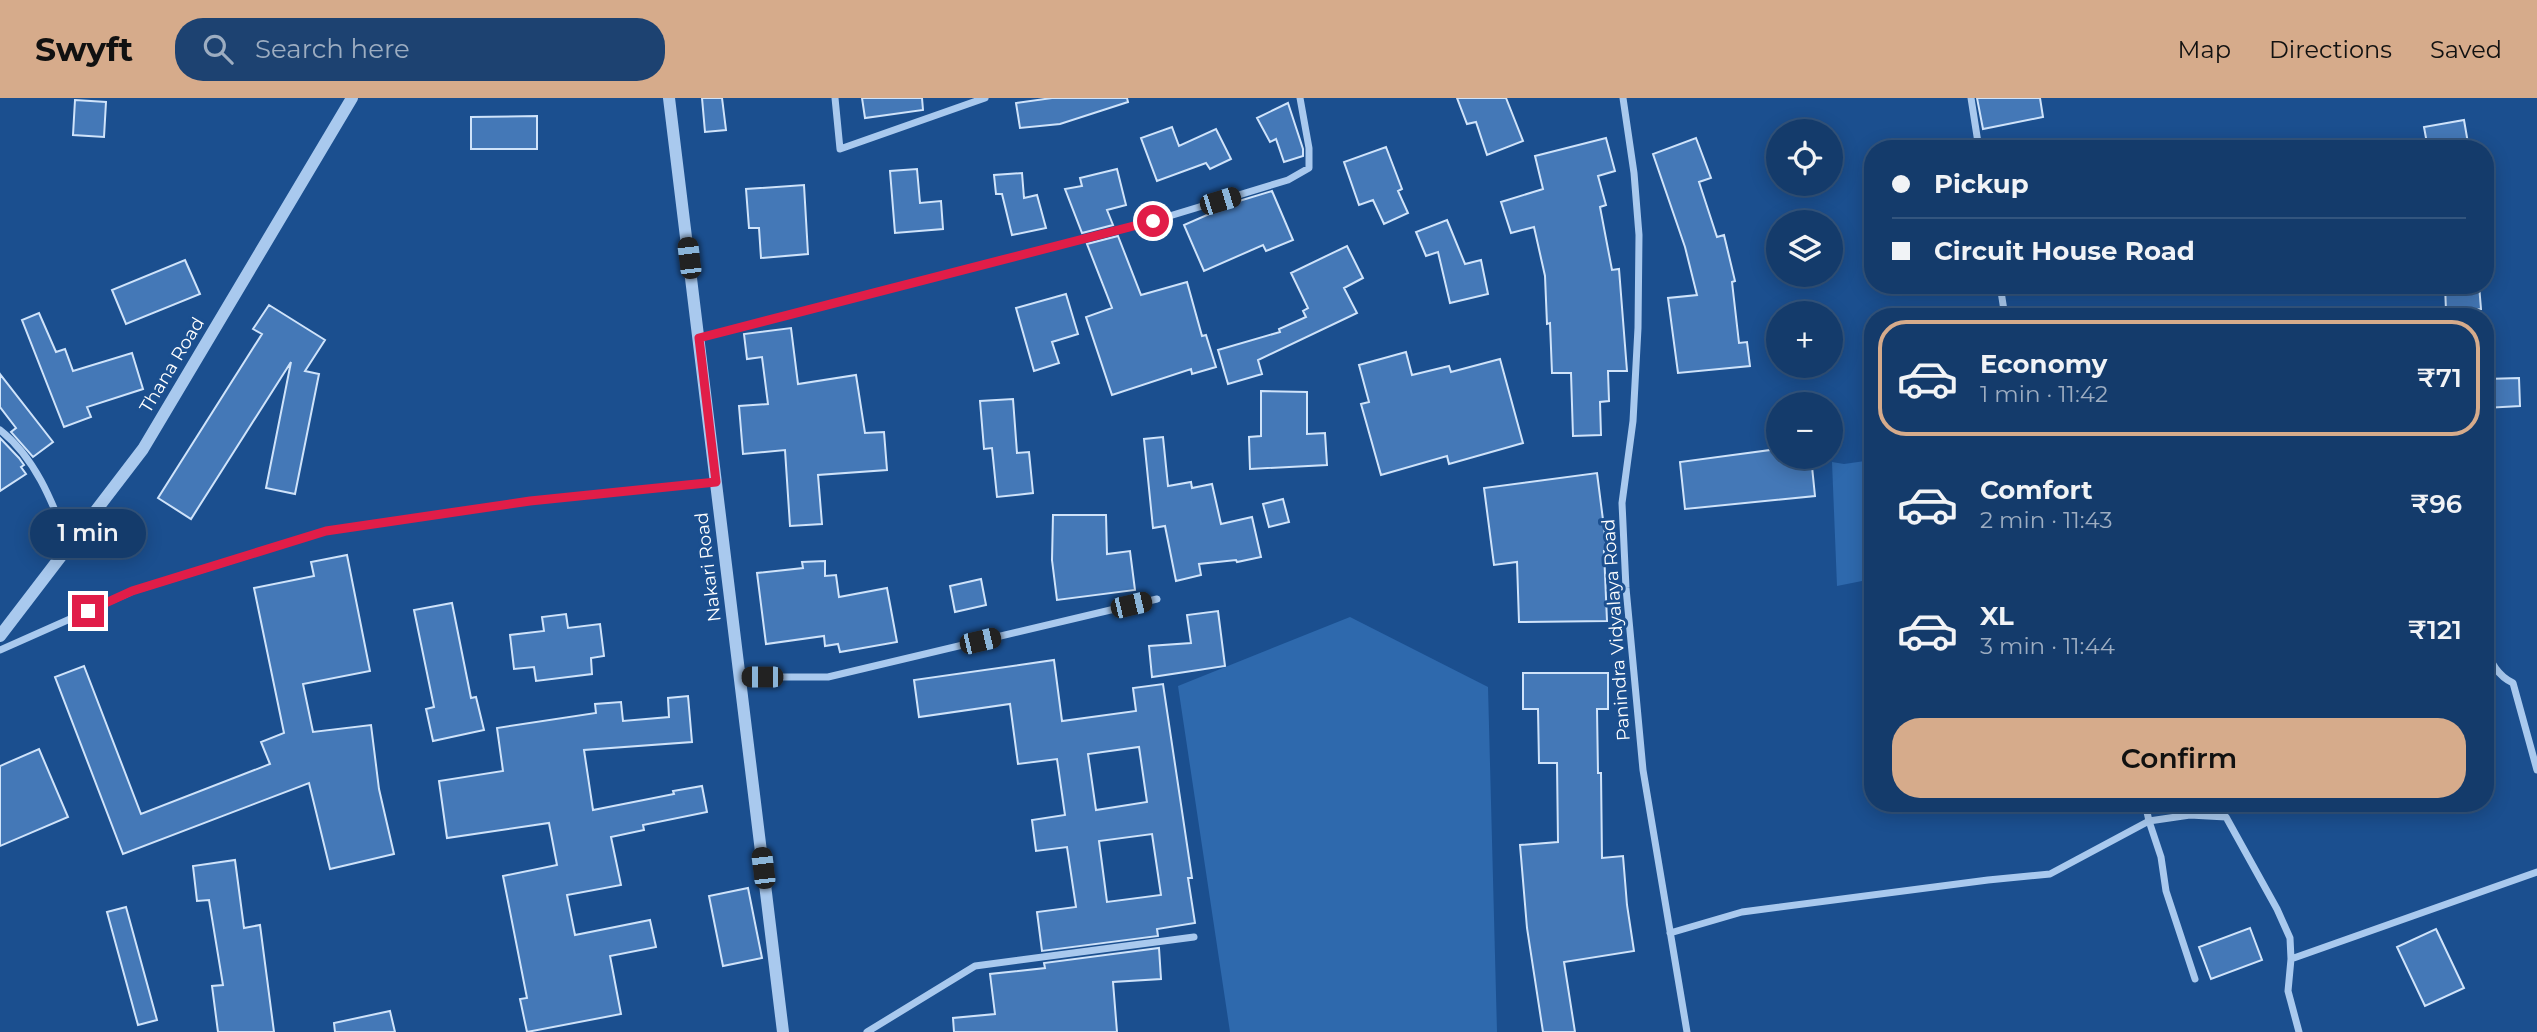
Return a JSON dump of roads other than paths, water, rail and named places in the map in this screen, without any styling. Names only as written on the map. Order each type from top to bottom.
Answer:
[{"type":"street","name":"Thana Road","points":[[0,636],[143,449],[352,98]]},
{"type":"street","name":"Nakari Road","points":[[669,98],[783,1032]]},
{"type":"street","points":[[835,98],[840,149],[985,98]]},
{"type":"street","points":[[699,338],[1153,221],[1288,180],[1310,168],[1300,98]]},
{"type":"street","name":"Panindra Vidyalaya Road","points":[[1623,98],[1634,173],[1639,235],[1633,421],[1622,503],[1626,588],[1643,771],[1687,1032]]},
{"type":"street","points":[[1971,98],[1978,140]]},
{"type":"street","points":[[0,430],[12,440],[48,491],[69,545]]},
{"type":"street","points":[[0,650],[132,591],[326,531],[530,501],[716,482]]},
{"type":"street","points":[[739,677],[828,677],[1157,599]]},
{"type":"street","points":[[2494,667],[2503,678],[2513,683],[2537,771]]},
{"type":"street","points":[[2148,812],[2161,857],[2166,891],[2195,979]]},
{"type":"street","points":[[1670,933],[1742,912],[2050,874],[2150,821],[2190,814],[2226,817],[2290,938],[2288,991],[2299,1032]]},
{"type":"street","points":[[2291,959],[2537,873]]},
{"type":"street","points":[[867,1032],[975,965],[1194,937]]}]
